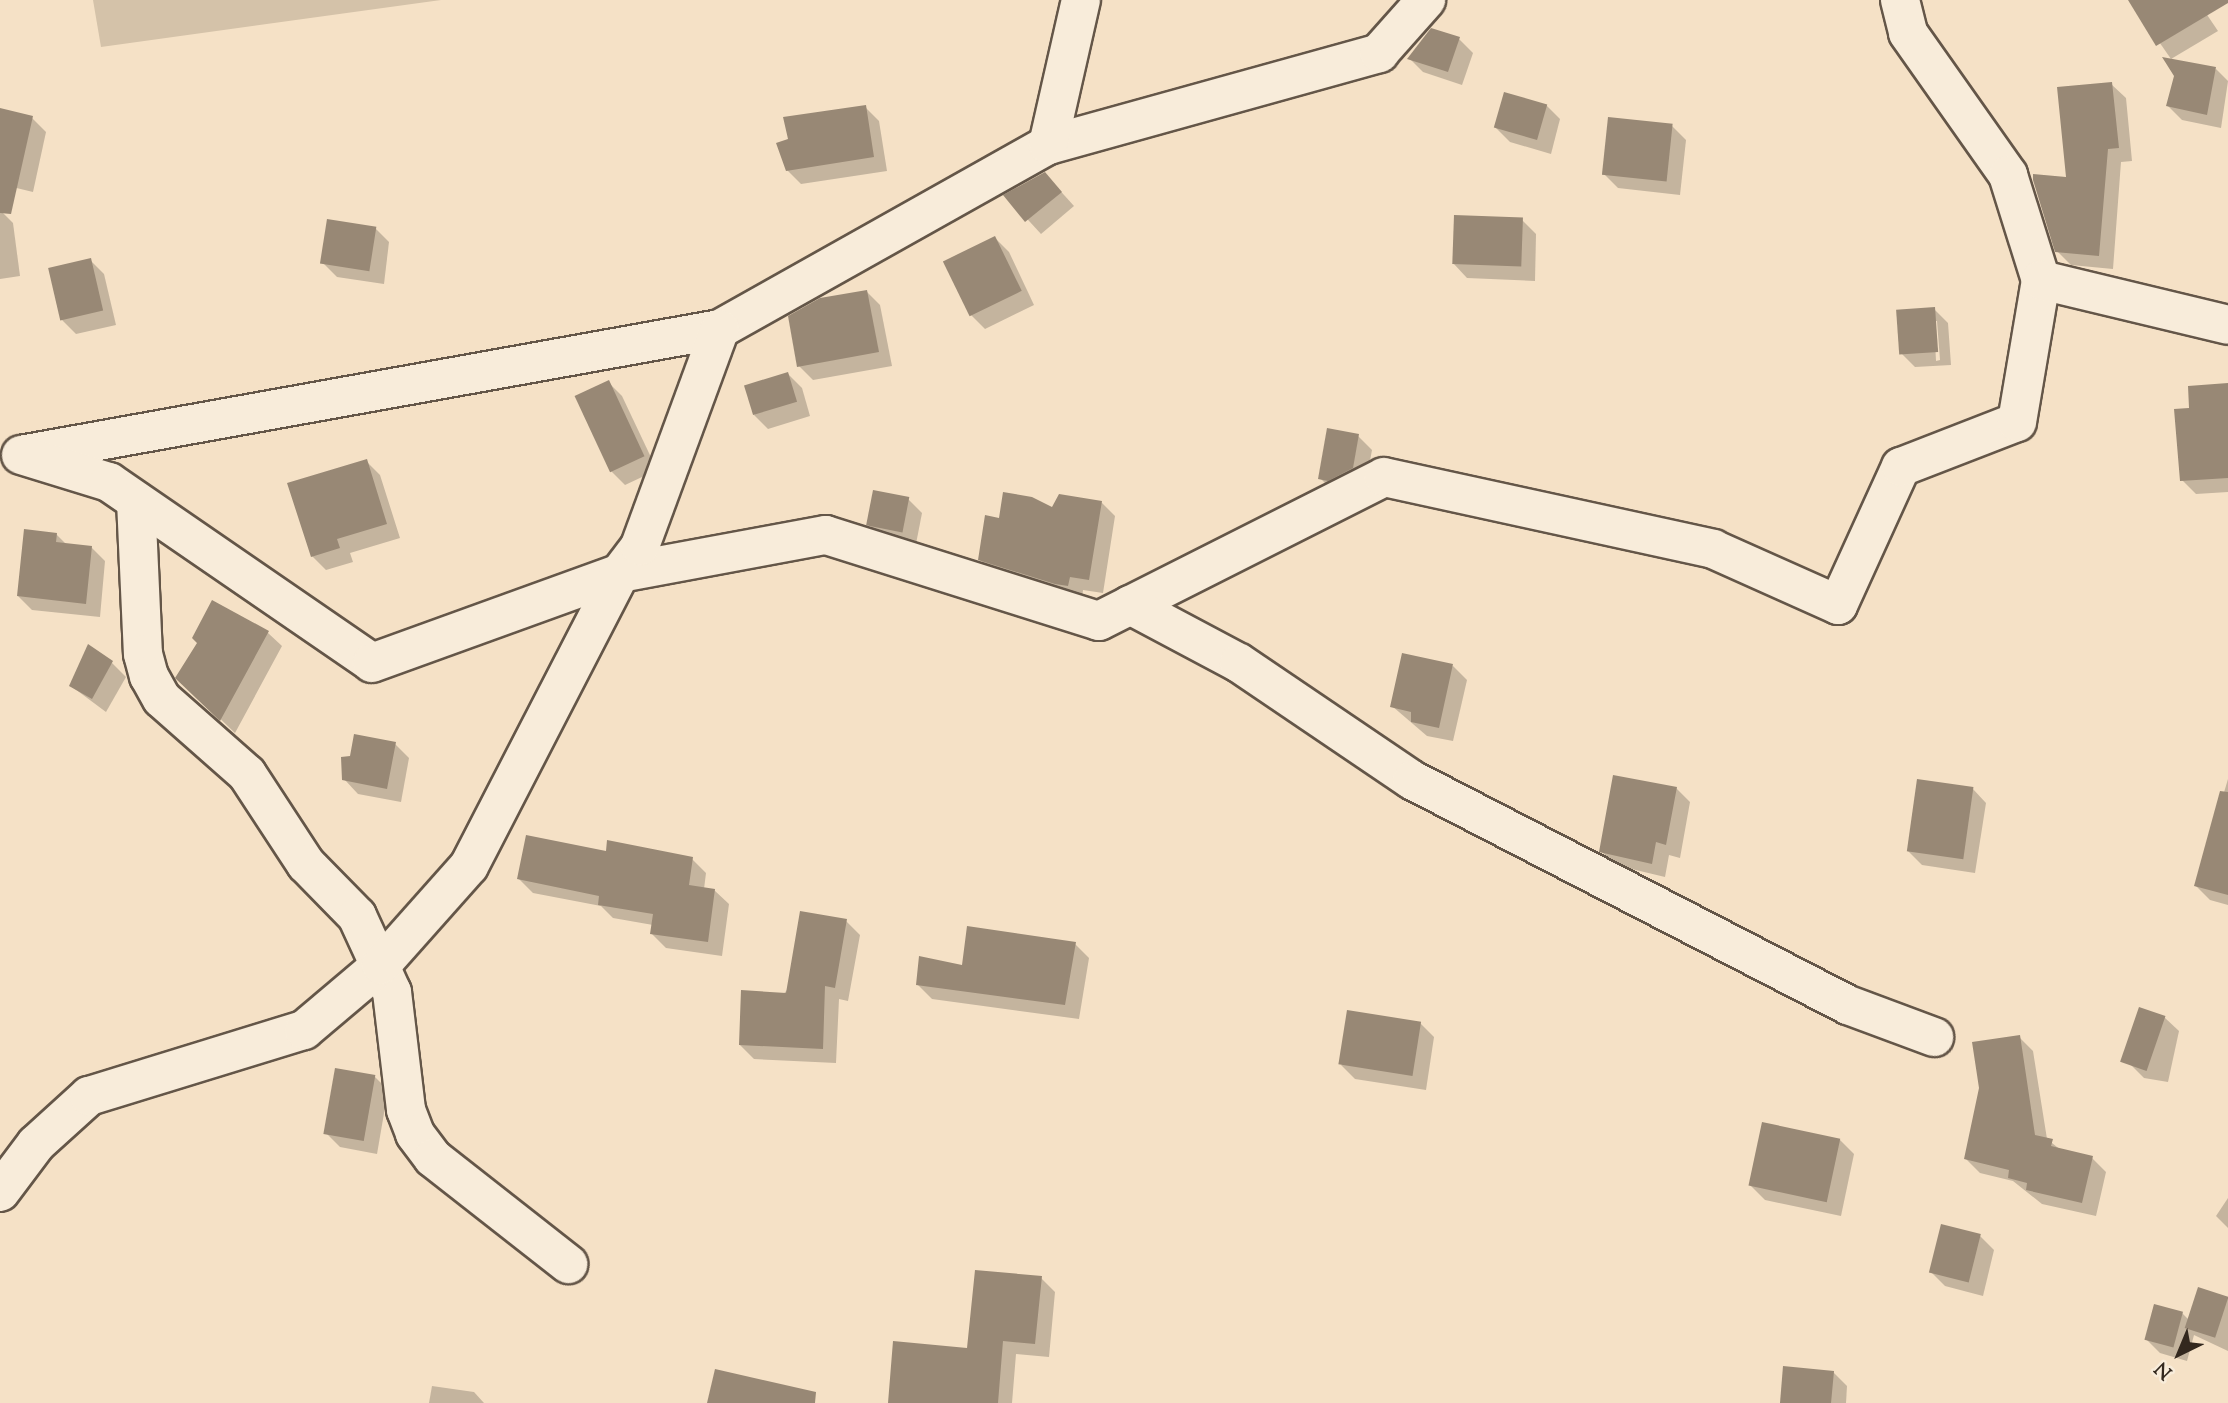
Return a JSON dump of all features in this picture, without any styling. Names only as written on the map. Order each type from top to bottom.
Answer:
[{"type":"street","points":[[1048,145],[1081,0]]},
{"type":"street","points":[[10,454],[720,329],[1048,145],[1379,53],[1426,0]]},
{"type":"street","points":[[10,454],[109,482],[372,663],[620,573],[826,535],[1099,621],[1384,477],[1713,549],[1838,605],[1901,467],[2017,422],[2041,281],[2008,174],[1908,33],[1900,0]]},
{"type":"street","points":[[2041,281],[2228,325]]},
{"type":"street","points":[[0,1192],[36,1144],[89,1096],[304,1030],[380,965],[469,866],[620,573],[640,546],[720,329]]},
{"type":"street","points":[[136,501],[143,654],[149,676],[162,699],[247,774],[306,864],[357,916],[391,992],[406,1110],[415,1134],[433,1158],[568,1264]]},
{"type":"street","points":[[1130,605],[1239,663],[1412,780],[1848,1005],[1934,1037]]},
{"type":"shaded area","points":[[93,0],[441,0],[101,47]]},
{"type":"building","points":[[2128,0],[2228,0],[2228,3],[2156,46]]},
{"type":"building","points":[[1431,28],[1460,37],[1448,72],[1407,59]]},
{"type":"building","points":[[2162,57],[2216,67],[2207,115],[2166,106],[2174,76]]},
{"type":"building","points":[[2112,82],[2119,148],[2108,149],[2099,256],[2055,252],[2033,174],[2066,177],[2057,87]]},
{"type":"building","points":[[1504,92],[1547,104],[1537,140],[1494,128]]},
{"type":"building","points":[[866,105],[874,157],[786,171],[776,143],[788,139],[783,117]]},
{"type":"building","points":[[0,108],[33,116],[11,214],[0,213]]},
{"type":"building","points":[[1608,117],[1673,124],[1667,181],[1602,175]]},
{"type":"building","points":[[1045,172],[1062,192],[1025,222],[1003,195]]},
{"type":"building","points":[[1454,215],[1523,217],[1521,266],[1452,264]]},
{"type":"building","points":[[327,219],[376,227],[369,271],[320,263]]},
{"type":"building","points":[[995,236],[1022,291],[970,316],[943,261]]},
{"type":"building","points":[[91,258],[103,311],[60,321],[48,268]]},
{"type":"building","points":[[867,290],[879,352],[797,367],[788,316],[820,298]]},
{"type":"building","points":[[1935,307],[1938,352],[1899,355],[1896,310]]},
{"type":"building","points":[[788,372],[797,402],[753,415],[744,385]]},
{"type":"building","points":[[609,380],[644,456],[610,472],[575,396]]},
{"type":"building","points":[[2228,383],[2228,478],[2180,481],[2174,409],[2189,408],[2188,386]]},
{"type":"building","points":[[1327,428],[1359,434],[1353,468],[1328,481],[1318,479]]},
{"type":"building","points":[[367,459],[387,524],[337,539],[340,548],[311,557],[287,483]]},
{"type":"building","points":[[873,490],[909,497],[902,532],[866,525]]},
{"type":"building","points":[[1003,492],[1032,497],[1052,507],[1059,494],[1102,501],[1089,580],[1070,577],[1068,586],[1055,584],[978,560],[985,515],[999,518]]},
{"type":"building","points":[[24,529],[57,533],[56,542],[92,546],[86,604],[17,596]]},
{"type":"building","points":[[212,600],[269,631],[220,721],[175,678],[197,643],[192,638]]},
{"type":"building","points":[[88,644],[113,661],[92,699],[69,686]]},
{"type":"building","points":[[1402,653],[1453,664],[1439,728],[1411,722],[1411,712],[1390,707]]},
{"type":"building","points":[[354,734],[396,742],[387,789],[342,780],[341,757],[350,756]]},
{"type":"building","points":[[1613,775],[1677,787],[1666,845],[1656,842],[1652,864],[1599,852]]},
{"type":"building","points":[[1917,779],[1973,787],[1963,859],[1907,851]]},
{"type":"building","points":[[2220,791],[2228,792],[2228,895],[2194,886]]},
{"type":"building","points":[[526,835],[606,851],[607,840],[693,857],[689,885],[715,889],[708,942],[650,934],[653,914],[598,905],[599,896],[517,879]]},
{"type":"building","points":[[800,911],[847,919],[835,988],[825,986],[823,1049],[739,1045],[741,990],[786,993]]},
{"type":"building","points":[[967,926],[1076,942],[1065,1005],[916,985],[919,956],[962,965]]},
{"type":"building","points":[[2139,1007],[2165,1016],[2147,1071],[2120,1062]]},
{"type":"building","points":[[1347,1010],[1421,1022],[1412,1076],[1338,1064]]},
{"type":"building","points":[[2020,1035],[2035,1135],[2053,1139],[2051,1146],[2093,1156],[2082,1203],[2026,1190],[2027,1183],[2008,1178],[2009,1170],[1964,1159],[1979,1088],[1972,1042]]},
{"type":"building","points":[[335,1068],[375,1075],[364,1141],[323,1134]]},
{"type":"building","points":[[1762,1122],[1840,1139],[1827,1202],[1748,1186]]},
{"type":"building","points":[[1941,1224],[1981,1234],[1969,1282],[1929,1273]]},
{"type":"building","points":[[975,1270],[1042,1276],[1035,1344],[1003,1341],[998,1403],[888,1403],[893,1341],[967,1348]]},
{"type":"building","points":[[2198,1287],[2228,1297],[2215,1338],[2185,1328]]},
{"type":"building","points":[[2154,1304],[2183,1312],[2173,1348],[2144,1340]]},
{"type":"building","points":[[1783,1366],[1834,1371],[1831,1403],[1780,1403]]},
{"type":"building","points":[[715,1369],[816,1392],[815,1403],[707,1403]]}]
